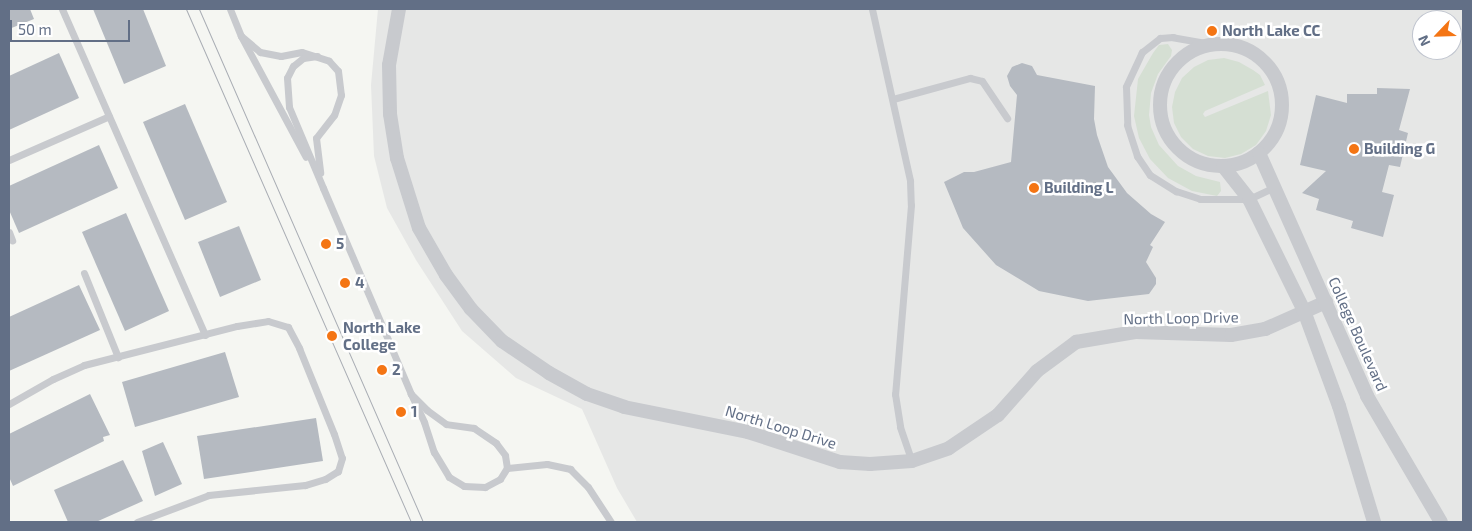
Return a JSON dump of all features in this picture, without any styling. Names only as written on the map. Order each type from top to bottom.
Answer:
[{"type":"street","name":"North Loop Drive","points":[[399,9],[389,65],[390,114],[397,158],[419,228],[446,275],[471,309],[502,341],[548,373],[587,394],[624,408],[748,432],[840,462],[870,464],[912,460],[948,448],[998,415],[1037,371],[1076,342],[1135,332],[1231,335],[1264,329],[1326,302]]},
{"type":"street","points":[[1211,44],[1231,45],[1250,51],[1266,63],[1277,80],[1282,99],[1281,119],[1273,138],[1259,153],[1242,163],[1224,166],[1203,164],[1185,154],[1169,136],[1160,112],[1160,100],[1165,80],[1176,63],[1192,51],[1211,44]]},
{"type":"street","name":"College Boulevard","points":[[1259,153],[1367,396],[1441,522]]},
{"type":"street","points":[[1224,166],[1249,199],[1304,311],[1339,406],[1374,522]]},
{"type":"lane","points":[[62,9],[205,335]]},
{"type":"lane","points":[[230,9],[241,36],[323,188]]},
{"type":"lane","points":[[872,9],[907,158],[911,205],[895,394],[900,426],[912,460]]},
{"type":"lane","points":[[241,36],[260,52],[270,55],[302,52],[329,61],[338,70],[342,95],[334,115],[316,138],[315,145],[323,188]]},
{"type":"lane","points":[[1211,44],[1173,37],[1160,38],[1142,52],[1126,87],[1127,126],[1137,156],[1150,175],[1176,191],[1200,199],[1249,199],[1273,188]]},
{"type":"lane","points":[[316,56],[303,58],[293,66],[287,78],[289,107],[434,452],[449,477],[464,486],[485,487],[500,479],[507,468],[505,455],[486,435],[474,428],[446,424],[427,410],[411,394]]},
{"type":"lane","points":[[893,99],[970,78],[982,81],[1007,118]]},
{"type":"lane","points":[[9,160],[109,116]]},
{"type":"lane","points":[[9,232],[12,240]]},
{"type":"lane","points":[[84,273],[118,357]]},
{"type":"lane","points":[[9,404],[53,379],[84,365],[268,321],[288,327],[299,348],[334,434],[342,458],[338,471],[325,479],[305,485],[209,495],[137,522]]},
{"type":"lane","points":[[507,468],[547,464],[570,469],[588,487],[611,522]]},
{"type":"shaded area","name":"North Lake College","points":[[378,9],[1463,9],[1463,522],[637,522],[617,488],[582,409],[516,378],[462,331],[416,260],[387,208],[374,156],[371,85]]},
{"type":"shaded area","points":[[1168,44],[1172,50],[1171,56],[1158,74],[1151,93],[1149,115],[1151,127],[1159,145],[1178,166],[1196,176],[1220,182],[1221,191],[1217,196],[1192,191],[1168,178],[1150,159],[1139,138],[1134,116],[1138,79],[1159,45]]},
{"type":"shaded area","points":[[1224,58],[1239,62],[1253,70],[1260,75],[1265,85],[1205,111],[1203,114],[1205,117],[1268,91],[1271,115],[1266,131],[1256,145],[1241,154],[1225,158],[1208,156],[1193,149],[1181,137],[1174,123],[1172,107],[1175,92],[1182,78],[1194,67],[1208,60]]},
{"type":"building","points":[[9,9],[30,9],[34,19],[9,29]]},
{"type":"building","points":[[93,9],[143,9],[166,66],[124,84]]},
{"type":"building","points":[[59,53],[79,98],[9,130],[9,76]]},
{"type":"building","name":"Building L","points":[[1022,63],[1032,66],[1037,75],[1095,86],[1094,119],[1097,135],[1108,167],[1127,193],[1151,214],[1165,222],[1150,245],[1153,247],[1146,262],[1156,278],[1156,284],[1149,294],[1088,301],[1039,291],[996,265],[963,228],[944,182],[964,172],[974,172],[1011,162],[1017,95],[1010,86],[1007,76],[1012,67]]},
{"type":"building","name":"Building G","points":[[1377,88],[1410,89],[1399,130],[1408,133],[1400,167],[1389,165],[1382,192],[1394,195],[1383,237],[1351,228],[1353,221],[1316,210],[1319,199],[1302,193],[1326,171],[1300,165],[1316,95],[1347,103],[1347,94],[1377,94]]},
{"type":"building","points":[[185,104],[227,202],[185,220],[143,122]]},
{"type":"building","points":[[99,145],[118,188],[19,233],[9,210],[9,186]]},
{"type":"building","points":[[126,213],[169,311],[125,331],[82,232]]},
{"type":"building","points":[[239,226],[261,280],[220,297],[198,242]]},
{"type":"building","points":[[79,285],[100,330],[9,371],[9,317]]},
{"type":"building","points":[[225,352],[239,397],[135,427],[122,382]]},
{"type":"building","points":[[90,394],[110,435],[103,437],[104,441],[13,486],[9,477],[9,434]]},
{"type":"building","points":[[316,418],[323,461],[204,479],[197,436]]},
{"type":"building","points":[[163,442],[182,484],[155,496],[142,451]]},
{"type":"building","points":[[123,460],[143,501],[96,522],[68,522],[54,490]]},
{"type":"tram line","points":[[186,9],[411,522]]},
{"type":"tram line","points":[[199,9],[423,522]]},
{"type":"place","name":"North Lake CC","points":[[1212,31]]},
{"type":"place","name":"Building G","points":[[1354,149]]},
{"type":"place","name":"Building L","points":[[1034,188]]},
{"type":"place","name":"5","points":[[326,244]]},
{"type":"place","name":"4","points":[[345,283]]},
{"type":"place","name":"North Lake College","points":[[332,336]]},
{"type":"place","name":"2","points":[[382,370]]},
{"type":"place","name":"1","points":[[401,412]]}]
